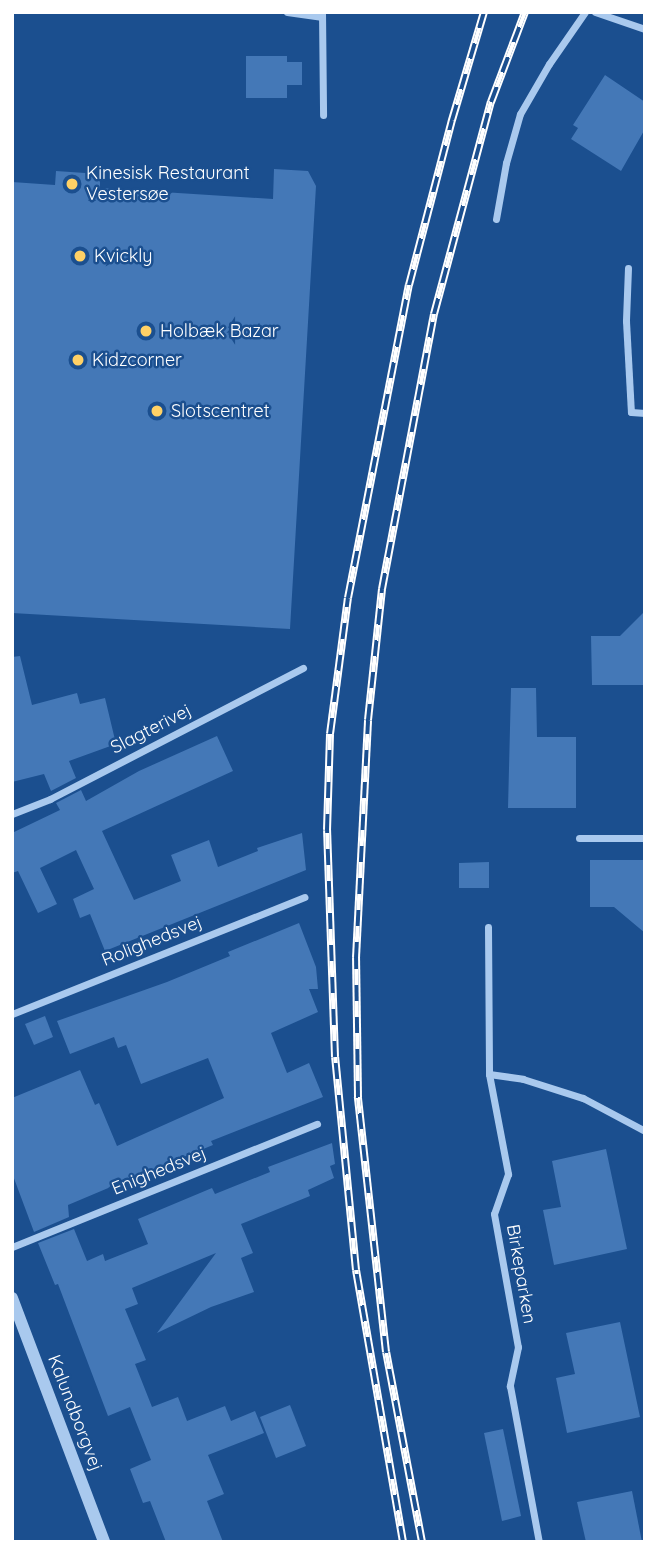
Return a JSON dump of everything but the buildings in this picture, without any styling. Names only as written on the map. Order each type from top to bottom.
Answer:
[{"type":"street","points":[[286,12],[322,15],[323,114]]},
{"type":"street","points":[[496,219],[506,163],[520,114],[549,64],[585,12]]},
{"type":"street","points":[[595,12],[645,29]]},
{"type":"street","points":[[628,268],[626,321],[631,412],[645,413]]},
{"type":"street","name":"Slagterivej","points":[[12,814],[50,799],[303,668]]},
{"type":"street","points":[[579,838],[645,838]]},
{"type":"street","name":"Rolighedsvej","points":[[12,1014],[304,897]]},
{"type":"street","name":"Birkeparken","points":[[488,928],[489,1074],[508,1174],[494,1214],[518,1347],[510,1386],[539,1542]]},
{"type":"street","points":[[489,1074],[523,1079],[583,1098],[645,1131]]},
{"type":"street","name":"Enighedsvej","points":[[12,1247],[317,1124]]},
{"type":"street","name":"Kalundborgvej","points":[[12,1298],[104,1542]]},
{"type":"railway","points":[[403,1542],[356,1270],[335,1057],[327,830],[330,734],[348,598],[409,285],[452,120],[484,12]]},
{"type":"railway","points":[[422,1542],[386,1352],[358,1097],[356,958],[368,720],[382,589],[434,314],[491,102],[525,12]]},
{"type":"place","name":"Kinesisk Restaurant Vestersøe","points":[[72,184]]},
{"type":"place","name":"Kvickly","points":[[80,256]]},
{"type":"place","name":"Holbæk Bazar","points":[[146,331]]},
{"type":"place","name":"Kidzcorner","points":[[78,360]]},
{"type":"place","name":"Slotscentret","points":[[157,411]]}]
